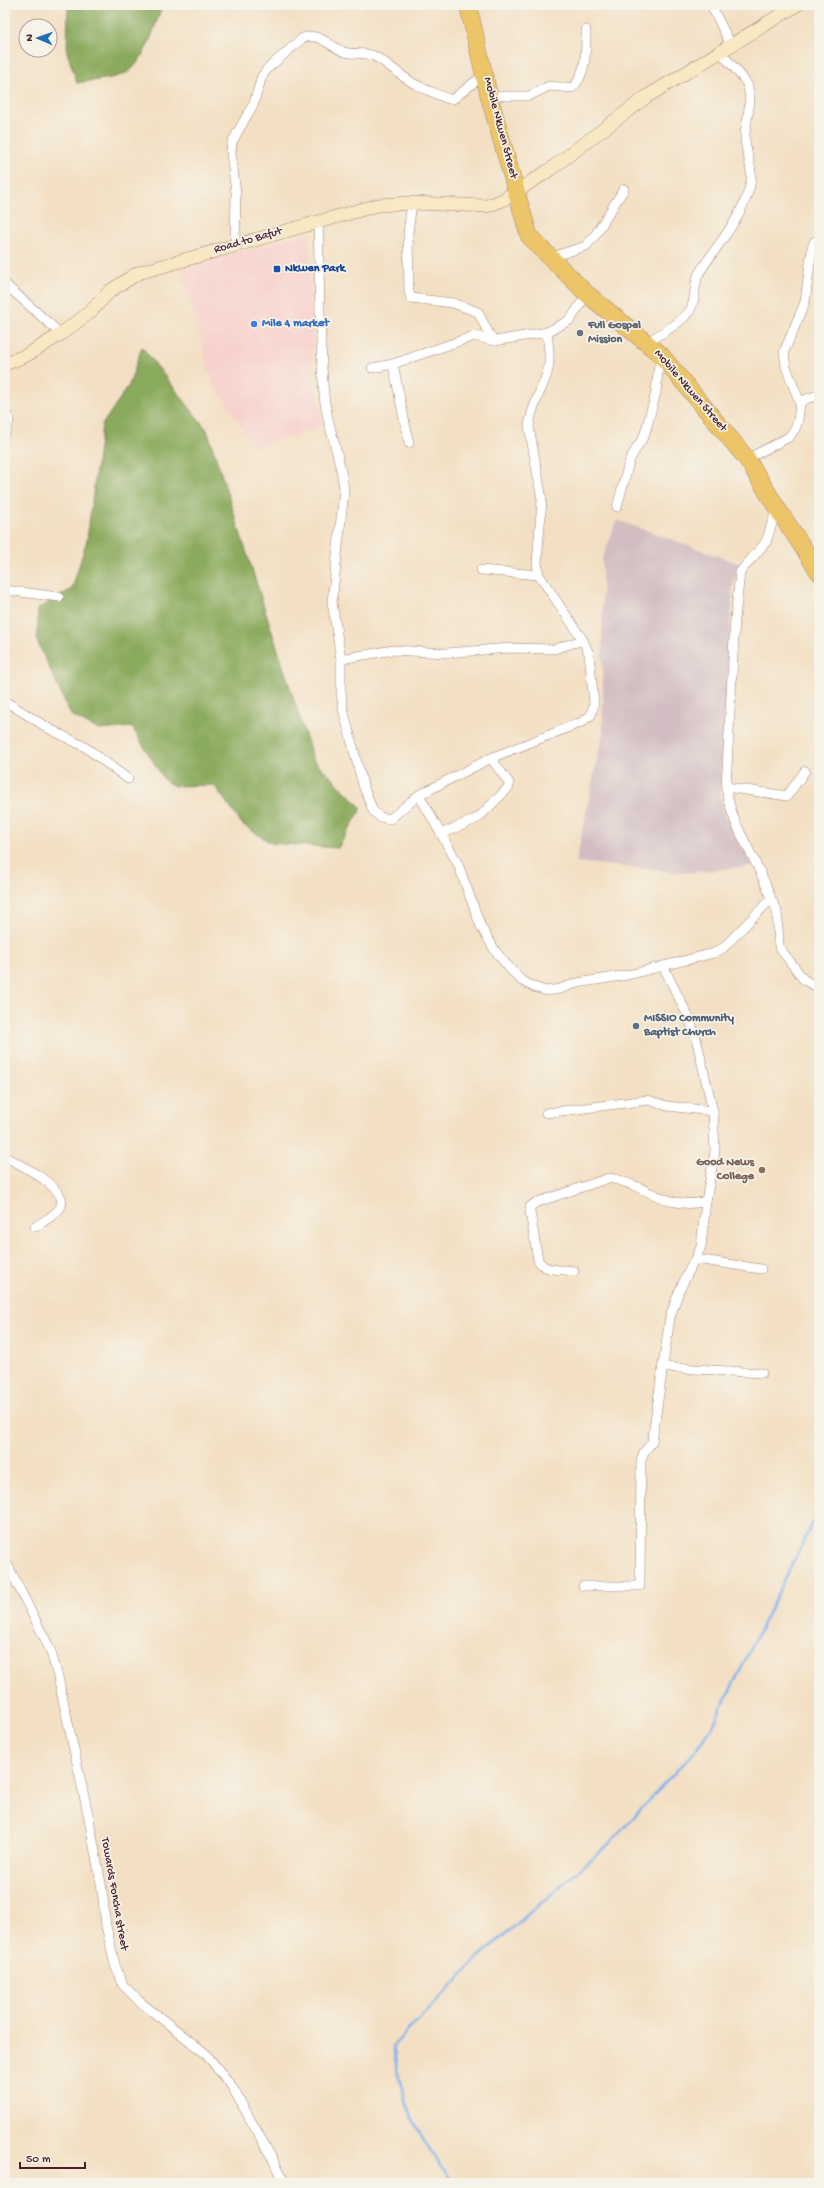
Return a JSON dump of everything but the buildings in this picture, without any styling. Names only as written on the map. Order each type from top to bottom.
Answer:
[{"type":"highway","name":"Mobile Nkwen Street","points":[[468,5],[489,96],[529,236],[549,258],[587,294],[660,354],[748,459],[777,508],[819,572]]},
{"type":"street","points":[[711,5],[731,45]]},
{"type":"street","name":"Road to Bafut","points":[[5,364],[27,355],[61,334],[90,312],[106,293],[138,273],[378,205],[412,203],[487,206],[503,200],[548,171],[646,97],[719,51],[797,5]]},
{"type":"street","points":[[489,96],[530,96],[549,86],[572,88],[575,85],[583,67],[586,30]]},
{"type":"street","points":[[235,245],[236,193],[232,142],[254,103],[262,76],[268,68],[303,38],[310,35],[317,37],[341,51],[352,54],[362,53],[374,56],[409,81],[448,99],[453,99],[485,74]]},
{"type":"street","points":[[646,343],[686,316],[692,308],[696,279],[736,217],[749,188],[751,169],[745,135],[749,106],[748,91],[746,82],[719,51]]},
{"type":"street","points":[[549,258],[586,246],[594,237],[624,189]]},
{"type":"street","points":[[412,203],[408,233],[409,292],[412,298],[453,303],[478,312],[489,334],[495,341]]},
{"type":"street","points":[[318,221],[324,396],[336,452],[343,475],[344,491],[332,602],[341,659],[341,691],[361,779],[373,811],[380,817],[390,819],[419,795],[491,758],[582,722],[591,715],[594,704],[594,688],[589,654],[583,640],[539,575],[537,562],[542,500],[529,426],[530,414],[549,369],[550,358],[547,332]]},
{"type":"street","points":[[748,459],[789,437],[795,430],[800,403],[786,367],[784,352],[805,302],[812,248],[814,242],[819,240]]},
{"type":"street","points":[[5,284],[61,334]]},
{"type":"street","points":[[372,368],[393,364],[474,336],[495,341],[547,332],[570,320],[587,294]]},
{"type":"street","points":[[617,507],[630,459],[644,436],[656,392],[660,354]]},
{"type":"street","points":[[393,364],[409,443]]},
{"type":"street","points":[[800,403],[806,399],[819,395]]},
{"type":"street","points":[[5,408],[9,421],[5,433]]},
{"type":"street","points":[[777,508],[766,542],[740,572],[735,619],[726,787],[730,812],[766,882],[771,899],[777,910],[779,947],[804,980],[819,988]]},
{"type":"street","points":[[481,570],[539,575]]},
{"type":"street","points":[[5,590],[59,597]]},
{"type":"street","points":[[341,659],[393,650],[446,653],[510,648],[554,649],[583,640]]},
{"type":"street","points":[[5,701],[48,728],[85,747],[128,780]]},
{"type":"street","points":[[441,834],[478,818],[509,787],[509,782],[491,758]]},
{"type":"street","points":[[726,787],[787,796],[805,770]]},
{"type":"street","points":[[419,795],[458,864],[481,928],[496,952],[511,970],[522,981],[536,988],[547,991],[663,966],[714,953],[723,948],[771,899]]},
{"type":"street","points":[[583,1586],[640,1586],[641,1460],[644,1452],[652,1442],[672,1308],[696,1259],[704,1236],[706,1201],[714,1151],[713,1111],[705,1071],[689,1018],[663,966]]},
{"type":"street","points":[[546,1113],[648,1100],[668,1106],[713,1111]]},
{"type":"street","points":[[5,1157],[24,1166],[60,1194],[62,1202],[61,1207],[35,1227]]},
{"type":"street","points":[[574,1271],[546,1268],[541,1266],[538,1260],[530,1206],[609,1178],[617,1179],[660,1198],[681,1204],[693,1205],[706,1201]]},
{"type":"street","points":[[696,1259],[761,1269]]},
{"type":"street","points":[[662,1368],[762,1373]]},
{"type":"street","name":"Towards Foncha street","points":[[5,1560],[50,1649],[58,1677],[88,1814],[102,1889],[106,1926],[115,1965],[123,1985],[139,2001],[205,2052],[221,2071],[231,2085],[286,2183]]},
{"type":"shaded area","name":"Mile 4 market","points":[[309,233],[314,382],[323,425],[255,448],[213,384],[180,267]]},
{"type":"shaded area","points":[[617,520],[740,564],[733,585],[720,797],[725,817],[753,866],[686,873],[576,862],[603,731],[602,559]]},
{"type":"green space","points":[[68,5],[162,5],[148,44],[138,63],[131,70],[113,78],[77,83],[67,52]]},
{"type":"green space","points":[[142,347],[207,430],[313,759],[362,808],[338,848],[271,843],[242,824],[214,785],[175,786],[165,781],[132,727],[99,730],[71,715],[37,641],[38,609],[72,589],[87,540],[102,425],[129,385]]},
{"type":"waterway","points":[[454,2183],[430,2151],[413,2119],[406,2103],[401,2085],[393,2046],[479,1957],[610,1843],[699,1746],[712,1727],[819,1510]]},
{"type":"place","name":"Nkwen Park","points":[[277,269]]},
{"type":"place","name":"Mile 4 market","points":[[254,324]]},
{"type":"place","name":"Full Gospel Mission","points":[[580,333]]},
{"type":"place","name":"MISSIO Community Baptist Church","points":[[636,1026]]},
{"type":"place","name":"Good News College","points":[[762,1170]]}]
